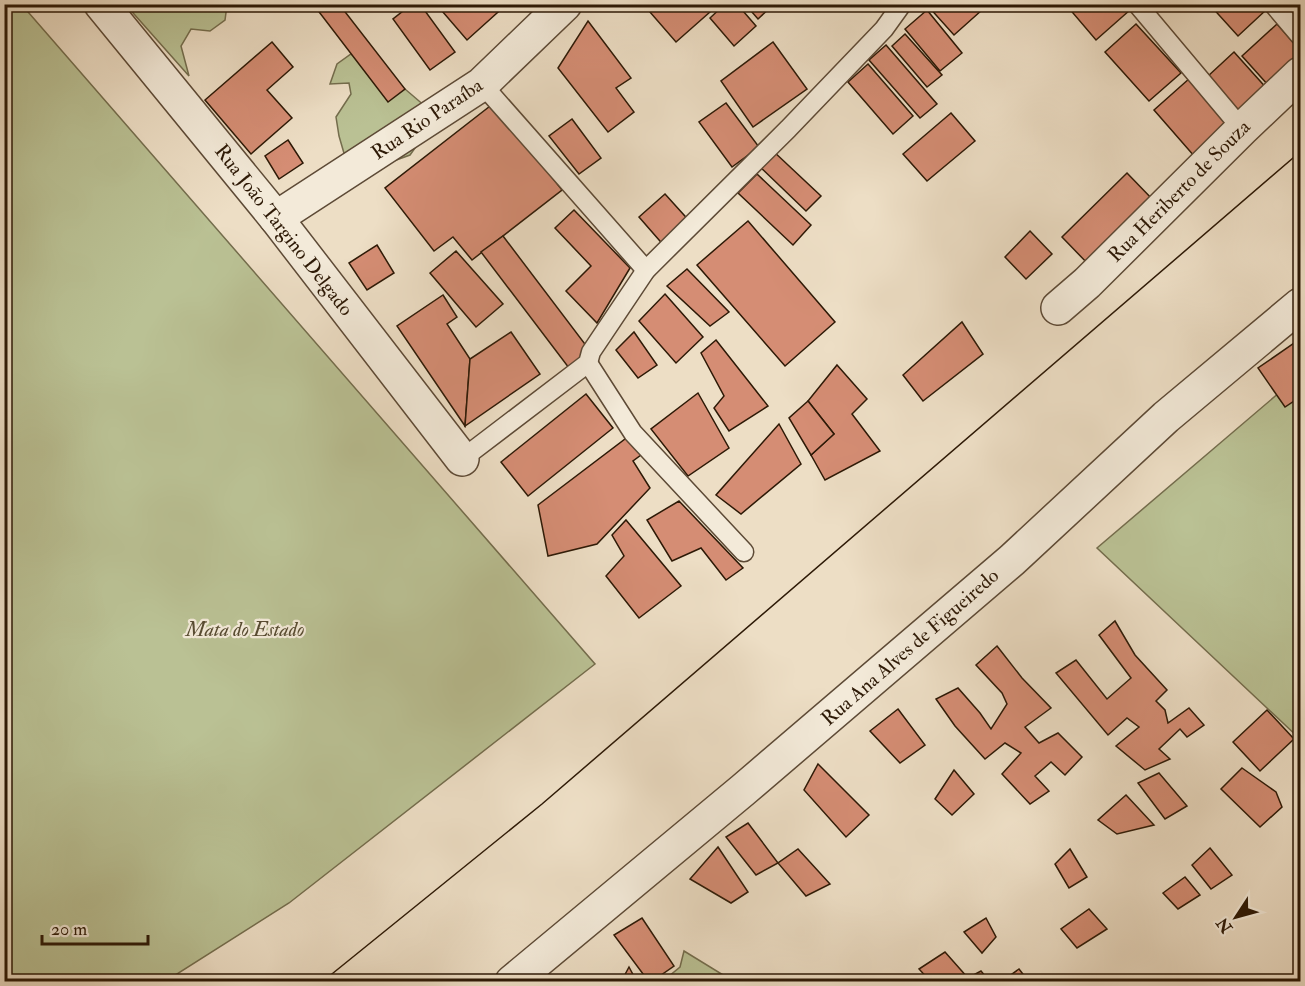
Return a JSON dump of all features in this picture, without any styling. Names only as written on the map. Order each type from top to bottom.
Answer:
[{"type":"street","name":"Rua João Targino Delgado","points":[[101,4],[276,218],[462,459]]},
{"type":"street","name":"Rua Rio Paraíba","points":[[276,218],[482,84],[565,4]]},
{"type":"street","name":"Rua Heriberto de Souza","points":[[1058,308],[1110,261],[1300,74]]},
{"type":"street","name":"Rua Ana Alves de Figueiredo","points":[[512,981],[743,790],[994,576],[1166,417],[1300,304]]},
{"type":"lane","points":[[462,459],[588,363],[591,352],[646,270],[788,129],[884,29],[902,4]]},
{"type":"lane","points":[[1137,4],[1242,129]]},
{"type":"lane","points":[[1273,4],[1300,36]]},
{"type":"lane","points":[[482,84],[646,270]]},
{"type":"lane","points":[[588,363],[633,433],[744,552]]},
{"type":"green space","name":"Mata do Estado","points":[[4,5],[22,5],[595,664],[289,903],[166,981],[5,981]]},
{"type":"green space","points":[[126,5],[227,5],[225,20],[210,31],[191,29],[181,46],[189,76]]},
{"type":"green space","points":[[351,54],[405,89],[426,107],[420,141],[410,155],[377,167],[346,160],[336,117],[351,94],[349,83],[330,84],[337,64]]},
{"type":"green space","points":[[1300,375],[1300,739],[1097,548]]},
{"type":"green space","points":[[684,951],[733,981],[663,981],[680,967]]},
{"type":"building","points":[[313,4],[339,4],[405,89],[388,102]]},
{"type":"building","points":[[412,4],[420,4],[455,52],[430,70],[393,19]]},
{"type":"building","points":[[436,4],[507,4],[467,40]]},
{"type":"building","points":[[643,4],[719,4],[676,42]]},
{"type":"building","points":[[725,4],[737,4],[756,26],[734,46],[710,18]]},
{"type":"building","points":[[745,4],[774,4],[758,19]]},
{"type":"building","points":[[977,4],[982,10],[954,35],[927,5]]},
{"type":"building","points":[[1068,4],[1125,4],[1130,10],[1096,40],[1067,6]]},
{"type":"building","points":[[1209,4],[1261,4],[1266,10],[1238,36]]},
{"type":"building","points":[[927,10],[962,53],[940,71],[905,29]]},
{"type":"building","points":[[588,21],[631,78],[616,88],[634,112],[608,132],[558,68]]},
{"type":"building","points":[[1136,24],[1181,73],[1149,101],[1105,52]]},
{"type":"building","points":[[1277,24],[1300,50],[1300,74],[1277,95],[1242,56]]},
{"type":"building","points":[[905,34],[942,75],[927,87],[892,46]]},
{"type":"building","points":[[272,42],[293,67],[267,90],[292,118],[251,154],[205,100]]},
{"type":"building","points":[[773,42],[807,89],[753,127],[721,81]]},
{"type":"building","points":[[886,45],[937,104],[920,118],[869,60]]},
{"type":"building","points":[[1234,52],[1269,91],[1241,116],[1207,77]]},
{"type":"building","points":[[868,64],[913,116],[893,134],[848,82]]},
{"type":"building","points":[[1190,78],[1231,124],[1195,157],[1154,110]]},
{"type":"building","points":[[494,103],[562,190],[472,260],[453,237],[434,251],[385,188]]},
{"type":"building","points":[[726,103],[759,147],[732,167],[699,122]]},
{"type":"building","points":[[951,113],[975,141],[927,181],[903,154]]},
{"type":"building","points":[[572,119],[601,158],[579,174],[549,136]]},
{"type":"building","points":[[288,140],[303,163],[279,179],[265,156]]},
{"type":"building","points":[[772,150],[821,196],[806,211],[758,165]]},
{"type":"building","points":[[1127,173],[1155,202],[1090,266],[1062,237]]},
{"type":"building","points":[[757,174],[811,225],[793,245],[738,193]]},
{"type":"building","points":[[665,194],[693,225],[666,248],[639,217]]},
{"type":"building","points":[[574,210],[630,268],[597,323],[566,291],[591,266],[555,228]]},
{"type":"building","points":[[748,221],[835,322],[785,366],[697,265]]},
{"type":"building","points":[[1030,231],[1052,254],[1026,279],[1005,257]]},
{"type":"building","points":[[503,236],[591,352],[569,368],[481,252]]},
{"type":"building","points":[[377,245],[394,273],[367,290],[349,263]]},
{"type":"building","points":[[456,251],[503,304],[476,327],[430,273]]},
{"type":"building","points":[[687,269],[729,312],[710,326],[667,286]]},
{"type":"building","points":[[665,294],[703,337],[676,363],[639,321]]},
{"type":"building","points":[[443,295],[457,317],[447,324],[470,359],[465,426],[397,326]]},
{"type":"building","points":[[962,322],[983,354],[923,401],[903,375]]},
{"type":"building","points":[[511,332],[540,374],[465,426],[470,359]]},
{"type":"building","points":[[634,332],[657,365],[638,378],[616,350]]},
{"type":"building","points":[[1300,339],[1300,397],[1285,407],[1258,368]]},
{"type":"building","points":[[716,340],[768,406],[729,431],[714,408],[724,396],[701,353]]},
{"type":"building","points":[[837,365],[867,399],[852,414],[880,451],[825,480],[811,455],[834,434],[808,401]]},
{"type":"building","points":[[698,393],[729,448],[688,476],[651,429]]},
{"type":"building","points":[[586,394],[613,428],[528,496],[501,462]]},
{"type":"building","points":[[808,401],[834,434],[811,455],[789,418]]},
{"type":"building","points":[[779,424],[801,464],[741,514],[716,495]]},
{"type":"building","points":[[633,433],[641,455],[633,461],[650,488],[597,544],[548,556],[538,505]]},
{"type":"building","points":[[679,501],[743,568],[726,580],[701,548],[672,561],[647,520]]},
{"type":"building","points":[[626,520],[681,586],[639,618],[606,576],[624,556],[612,535]]},
{"type":"building","points":[[1115,621],[1135,655],[1167,690],[1156,701],[1165,710],[1168,723],[1189,708],[1204,725],[1187,737],[1180,729],[1159,749],[1170,759],[1145,770],[1116,746],[1139,727],[1127,718],[1108,735],[1056,673],[1076,660],[1107,699],[1131,678],[1099,635]]},
{"type":"building","points":[[997,646],[1022,678],[1051,708],[1025,727],[1039,743],[1058,733],[1082,757],[1065,775],[1051,762],[1035,776],[1049,791],[1030,804],[1002,774],[1021,753],[1005,743],[985,759],[955,726],[936,699],[958,688],[991,729],[1007,704],[1002,693],[976,665]]},
{"type":"building","points":[[898,709],[925,745],[900,763],[870,731]]},
{"type":"building","points":[[1267,710],[1294,739],[1260,771],[1233,742]]},
{"type":"building","points":[[818,764],[869,815],[846,837],[804,790]]},
{"type":"building","points":[[1242,768],[1276,792],[1282,807],[1260,827],[1221,789]]},
{"type":"building","points":[[954,770],[974,794],[952,815],[935,799]]},
{"type":"building","points":[[1159,773],[1187,806],[1165,819],[1138,783]]},
{"type":"building","points":[[1126,795],[1154,825],[1117,834],[1098,820]]},
{"type":"building","points":[[748,823],[778,863],[756,875],[726,837]]},
{"type":"building","points":[[718,847],[748,892],[731,903],[690,879]]},
{"type":"building","points":[[1210,848],[1232,875],[1211,889],[1192,865]]},
{"type":"building","points":[[798,849],[830,884],[806,896],[778,863]]},
{"type":"building","points":[[1070,849],[1087,877],[1069,888],[1055,864]]},
{"type":"building","points":[[1185,877],[1200,895],[1178,909],[1163,893]]},
{"type":"building","points":[[1089,909],[1107,929],[1077,948],[1061,929]]},
{"type":"building","points":[[642,918],[674,966],[651,982],[614,935]]},
{"type":"building","points":[[986,918],[996,937],[982,953],[964,932]]},
{"type":"building","points":[[945,952],[968,978],[959,982],[931,982],[919,969]]},
{"type":"building","points":[[629,967],[637,982],[621,982]]},
{"type":"building","points":[[1019,969],[1029,982],[1001,982]]},
{"type":"building","points":[[981,971],[990,982],[969,982],[968,978]]},
{"type":"tram line","points":[[322,982],[542,804],[1300,152]]}]
